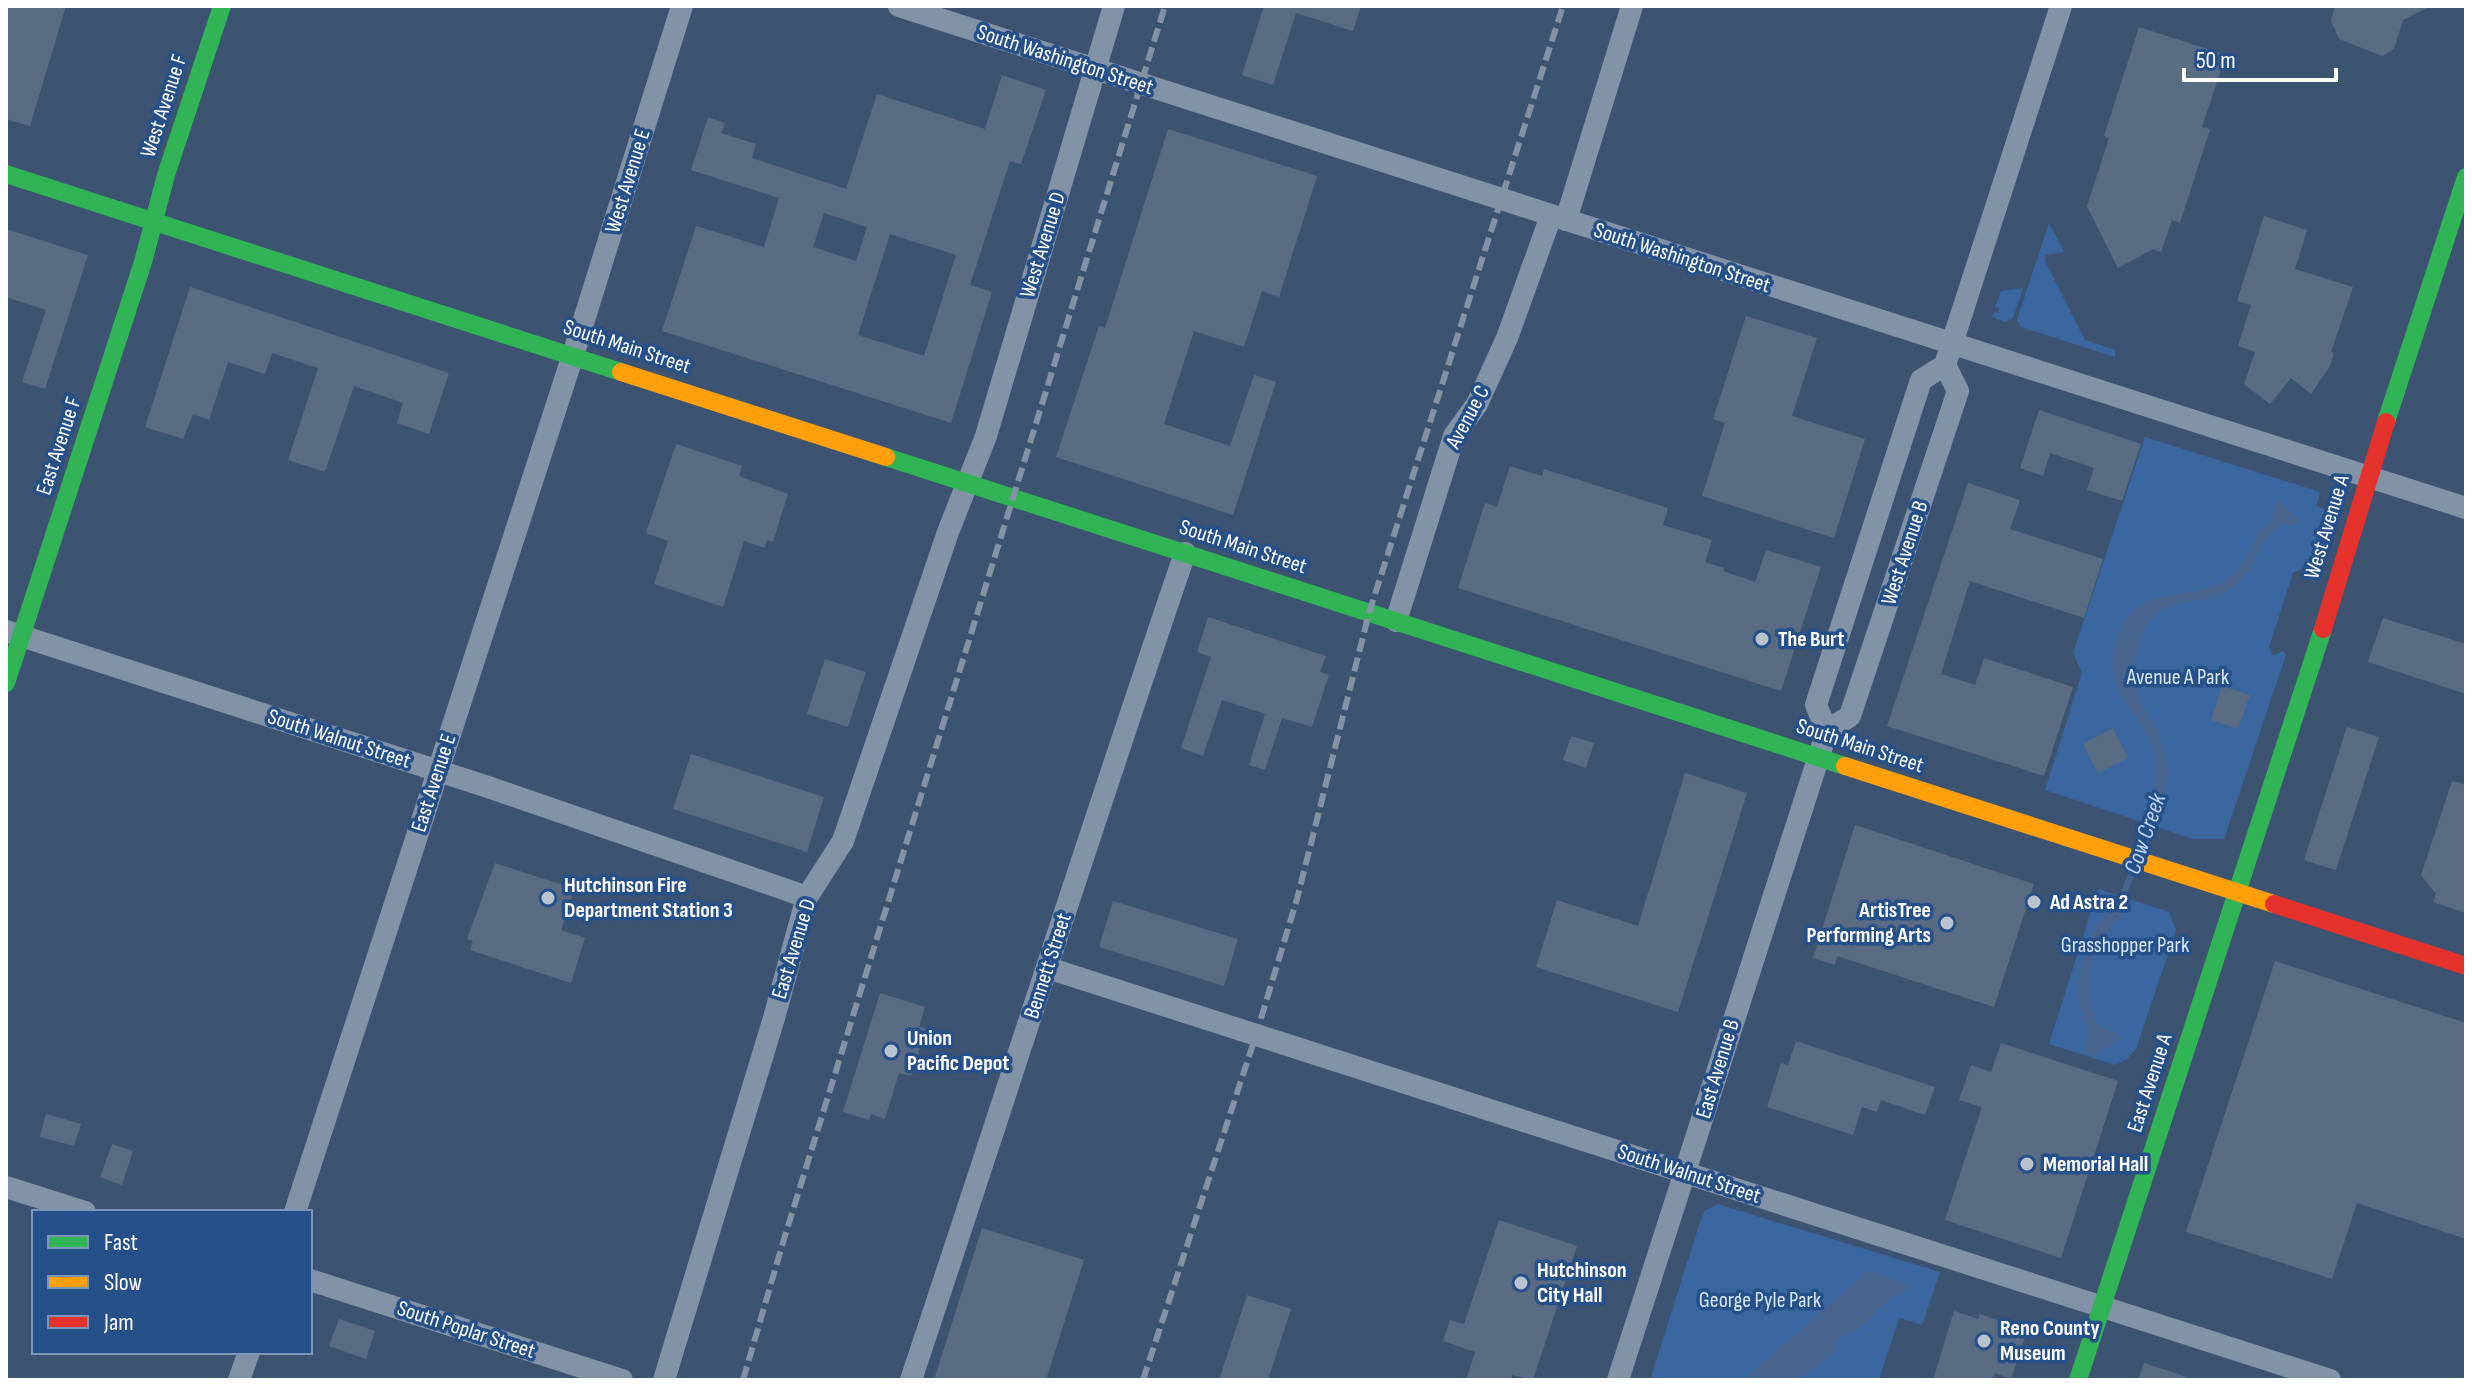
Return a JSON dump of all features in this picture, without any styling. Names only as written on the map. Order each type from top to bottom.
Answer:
[{"type":"street","name":"West Avenue F","points":[[154,221],[166,175],[222,6]]},
{"type":"street","name":"West Avenue E","points":[[573,355],[682,6]]},
{"type":"street","name":"South Washington Street","points":[[899,6],[2466,508]]},
{"type":"street","name":"West Avenue D","points":[[968,483],[986,436],[1114,6]]},
{"type":"street","name":"Avenue C","points":[[1396,621],[1454,436],[1477,404],[1558,218],[1632,6]]},
{"type":"street","name":"West Avenue B","points":[[1827,731],[1816,705],[1862,560],[1921,380],[1945,365],[2061,6]]},
{"type":"street","name":"South Main Street","points":[[6,174],[2466,966]]},
{"type":"street","name":"West Avenue A","points":[[2236,892],[2302,699],[2368,477],[2466,177]]},
{"type":"street","name":"East Avenue F","points":[[6,683],[14,634],[141,268],[154,221]]},
{"type":"street","name":"East Avenue E","points":[[296,1210],[573,355]]},
{"type":"street","name":"West Avenue B","points":[[1818,757],[1827,731],[1850,716],[1958,391],[1945,365]]},
{"type":"street","name":"East Avenue D","points":[[664,1380],[774,1018],[807,897],[843,841],[948,532],[968,483]]},
{"type":"street","name":"Bennett Street","points":[[911,1380],[1104,789],[1185,553]]},
{"type":"street","name":"South Walnut Street","points":[[14,634],[438,770],[807,897]]},
{"type":"street","name":"East Avenue B","points":[[1618,1380],[1818,757]]},
{"type":"street","name":"East Avenue A","points":[[2078,1380],[2236,892]]},
{"type":"street","name":"South Walnut Street","points":[[1048,968],[2330,1380]]},
{"type":"street","points":[[6,1187],[79,1210]]},
{"type":"street","name":"South Poplar Street","points":[[312,1281],[622,1380]]},
{"type":"street","points":[[239,1380],[248,1354]]},
{"type":"green space","points":[[2049,223],[2064,252],[2046,255],[2045,261],[2085,340],[2115,350],[2115,357],[2021,327],[2017,320]]},
{"type":"green space","points":[[2023,288],[2013,318],[2005,322],[1992,317],[1994,312],[1998,313],[1999,308],[1995,307],[2001,291]]},
{"type":"green space","name":"Avenue A Park","points":[[2145,437],[2320,492],[2316,506],[2331,512],[2316,561],[2293,573],[2269,647],[2273,656],[2283,651],[2286,655],[2224,839],[2193,839],[2045,790],[2082,673],[2073,653]]},
{"type":"green space","name":"Grasshopper Park","points":[[2098,889],[2169,912],[2176,930],[2136,1049],[2126,1060],[2115,1065],[2049,1044]]},
{"type":"green space","name":"George Pyle Park","points":[[1717,1204],[1940,1272],[1922,1325],[1899,1318],[1879,1380],[1650,1380],[1701,1219],[1705,1211]]},
{"type":"shaded area","points":[[2278,500],[2300,521],[2292,526],[2283,524],[2274,530],[2246,574],[2231,589],[2212,597],[2165,608],[2152,618],[2141,639],[2135,659],[2136,690],[2161,742],[2167,768],[2165,792],[2156,825],[2144,821],[2155,781],[2156,764],[2147,734],[2125,703],[2116,682],[2113,660],[2122,627],[2137,608],[2147,602],[2206,589],[2233,575],[2260,532],[2272,519]]},
{"type":"shaded area","points":[[2115,895],[2130,900],[2123,915],[2098,945],[2090,967],[2089,990],[2097,1024],[2117,1034],[2121,1040],[2090,1057],[2085,1049],[2089,1032],[2079,1004],[2078,982],[2089,940]]},
{"type":"shaded area","points":[[1865,1270],[1913,1286],[1892,1298],[1857,1330],[1841,1335],[1835,1352],[1798,1380],[1743,1380],[1855,1283]]},
{"type":"building","points":[[6,6],[66,6],[30,126],[6,119]]},
{"type":"building","points":[[1264,6],[1361,6],[1353,31],[1296,13],[1273,85],[1242,75]]},
{"type":"building","points":[[2335,6],[2431,6],[2403,20],[2394,49],[2382,56],[2339,39],[2331,21]]},
{"type":"building","points":[[2139,27],[2226,55],[2202,127],[2210,129],[2180,223],[2172,220],[2161,252],[2153,249],[2118,268],[2087,206],[2109,138],[2104,136]]},
{"type":"building","points":[[1002,75],[1046,90],[1021,164],[1010,161],[970,285],[992,292],[951,423],[662,331],[696,226],[764,247],[779,198],[691,170],[708,117],[725,123],[721,133],[756,144],[752,158],[846,189],[877,94],[985,129]],"holes":[[[824,213],[867,227],[856,261],[813,247]],[[890,234],[956,255],[924,356],[858,335]]]},
{"type":"building","points":[[1168,129],[1317,176],[1279,297],[1262,291],[1244,347],[1194,331],[1164,424],[1230,446],[1254,375],[1276,382],[1233,515],[1056,457],[1099,326],[1105,328]]},
{"type":"building","points":[[2264,216],[2307,230],[2295,269],[2353,287],[2331,352],[2334,353],[2330,366],[2311,394],[2291,378],[2270,404],[2244,384],[2255,352],[2238,346],[2251,305],[2237,301]]},
{"type":"building","points":[[6,229],[88,255],[45,389],[22,382],[46,310],[6,297]]},
{"type":"building","points":[[190,287],[449,373],[429,434],[397,423],[403,403],[354,386],[325,472],[288,460],[318,368],[272,353],[265,374],[228,362],[209,420],[193,414],[183,439],[145,427]]},
{"type":"building","points":[[1746,316],[1817,338],[1792,416],[1865,439],[1834,538],[1702,496],[1725,423],[1713,419]]},
{"type":"building","points":[[2039,410],[2141,444],[2122,501],[2087,490],[2094,468],[2050,453],[2043,476],[2020,468]]},
{"type":"building","points":[[676,444],[742,466],[739,476],[788,494],[773,542],[767,540],[765,548],[744,541],[723,607],[654,584],[668,541],[646,533]]},
{"type":"building","points":[[1510,466],[1542,476],[1544,469],[1668,508],[1663,525],[1712,540],[1705,562],[1755,582],[1766,550],[1821,567],[1781,691],[1458,588],[1485,503],[1497,507]]},
{"type":"building","points":[[1968,483],[2020,500],[2010,529],[2103,559],[2084,618],[1970,581],[1941,674],[1975,685],[1984,658],[2073,687],[2044,776],[1887,726]]},
{"type":"building","points":[[1208,617],[1326,656],[1320,672],[1329,675],[1312,727],[1282,718],[1265,770],[1249,765],[1265,714],[1222,700],[1203,756],[1181,748],[1211,657],[1197,652]]},
{"type":"building","points":[[2383,618],[2466,644],[2466,694],[2368,662]]},
{"type":"building","points":[[825,659],[866,672],[848,727],[807,714]]},
{"type":"building","points":[[2222,686],[2250,695],[2238,729],[2211,720]]},
{"type":"building","points":[[2347,727],[2379,737],[2336,870],[2304,860]]},
{"type":"building","points":[[2113,728],[2128,758],[2098,773],[2083,744]]},
{"type":"building","points":[[1571,736],[1594,743],[1586,768],[1563,760]]},
{"type":"building","points":[[691,754],[824,797],[807,852],[673,809]]},
{"type":"building","points":[[1685,773],[1747,793],[1678,1012],[1536,967],[1557,900],[1638,926]]},
{"type":"building","points":[[2452,781],[2466,785],[2466,913],[2433,902],[2436,894],[2421,875]]},
{"type":"building","points":[[1855,825],[2034,884],[1994,1007],[1837,956],[1835,965],[1813,958]]},
{"type":"building","points":[[495,863],[575,889],[561,930],[585,938],[571,983],[470,950],[473,941],[467,939]]},
{"type":"building","points":[[1113,901],[1238,939],[1224,986],[1099,947]]},
{"type":"building","points":[[2275,961],[2466,1023],[2466,1239],[2357,1203],[2332,1279],[2186,1232]]},
{"type":"building","name":"Union Pacific Depot","points":[[880,993],[925,1007],[919,1027],[926,1029],[911,1076],[899,1073],[885,1119],[871,1114],[869,1120],[843,1112]]},
{"type":"building","points":[[1796,1041],[1935,1087],[1925,1115],[1881,1100],[1877,1112],[1862,1107],[1853,1135],[1767,1107],[1781,1063],[1788,1065]]},
{"type":"building","name":"Memorial Hall","points":[[2001,1043],[2118,1081],[2061,1258],[1945,1220],[1982,1107],[1959,1100],[1971,1065],[1991,1072]]},
{"type":"building","points":[[46,1114],[81,1124],[74,1146],[40,1137]]},
{"type":"building","points":[[112,1144],[133,1151],[122,1185],[100,1177]]},
{"type":"building","name":"Hutchinson City Hall","points":[[1499,1220],[1577,1246],[1533,1380],[1512,1375],[1511,1380],[1466,1380],[1475,1352],[1443,1341],[1450,1320],[1464,1324]]},
{"type":"building","points":[[982,1228],[1084,1260],[1046,1380],[934,1380]]},
{"type":"building","points":[[1247,1295],[1291,1309],[1268,1380],[1219,1380]]},
{"type":"building","name":"Reno County Museum","points":[[1954,1311],[1978,1319],[1980,1314],[2003,1322],[2002,1327],[2026,1334],[2011,1379],[1995,1373],[1992,1380],[1933,1380]]},
{"type":"building","points":[[339,1319],[375,1331],[366,1359],[329,1346]]},
{"type":"building","points":[[2144,1363],[2187,1377],[2187,1380],[2138,1380]]},
{"type":"waterway","name":"Cow Creek","points":[[2142,851],[2155,816]]},
{"type":"waterway","name":"Cow Creek","points":[[2120,902],[2134,868]]},
{"type":"railway","points":[[743,1380],[1165,6]]},
{"type":"railway","points":[[1143,1380],[1256,1035],[1297,899],[1369,613],[1563,6]]},
{"type":"traffic: fast","points":[[6,683],[143,262],[166,175],[222,6]]},
{"type":"traffic: fast","points":[[6,174],[621,372]]},
{"type":"traffic: fast","points":[[2386,422],[2466,177]]},
{"type":"traffic: fast","points":[[886,457],[1845,766]]},
{"type":"traffic: fast","points":[[2078,1380],[2323,629]]},
{"type":"traffic: slow","points":[[621,372],[886,457]]},
{"type":"traffic: slow","points":[[1845,766],[2274,904]]},
{"type":"traffic: jam","points":[[2323,629],[2386,422]]},
{"type":"traffic: jam","points":[[2274,904],[2466,966]]},
{"type":"place","name":"The Burt","points":[[1762,639]]},
{"type":"place","name":"Hutchinson Fire Department Station 3","points":[[548,898]]},
{"type":"place","name":"Ad Astra 2","points":[[2034,902]]},
{"type":"place","name":"ArtisTree Performing Arts","points":[[1947,923]]},
{"type":"place","name":"Union Pacific Depot","points":[[891,1051]]},
{"type":"place","name":"Memorial Hall","points":[[2027,1164]]},
{"type":"place","name":"Hutchinson City Hall","points":[[1521,1283]]},
{"type":"place","name":"Reno County Museum","points":[[1984,1341]]}]
